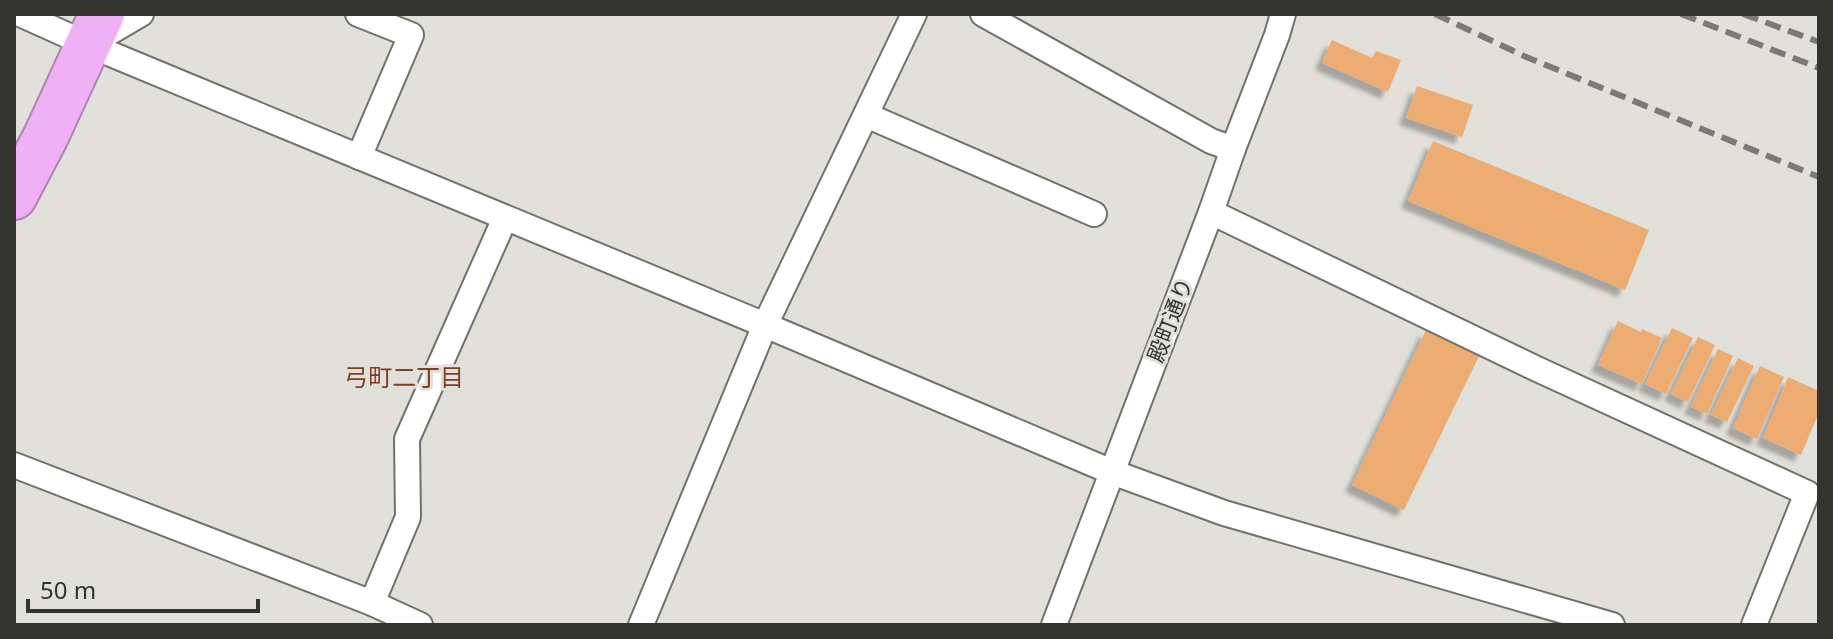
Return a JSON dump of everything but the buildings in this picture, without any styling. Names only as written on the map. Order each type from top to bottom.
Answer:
[{"type":"highway","points":[[14,197],[46,136],[92,24]]},
{"type":"street","points":[[20,14],[92,24],[359,157],[1112,472],[1224,513],[1603,624]]},
{"type":"street","points":[[92,24],[141,14]]},
{"type":"street","points":[[358,14],[411,35],[359,157]]},
{"type":"street","points":[[641,625],[765,325],[914,14]]},
{"type":"street","points":[[983,14],[1211,141],[1233,149]]},
{"type":"street","name":"殿町通り","points":[[1054,625],[1283,14]]},
{"type":"street","points":[[866,115],[1094,214]]},
{"type":"street","points":[[1211,212],[1537,369],[1807,493],[1754,625]]},
{"type":"street","points":[[372,603],[408,517],[407,439],[505,218]]},
{"type":"street","points":[[14,465],[372,603],[420,625]]},
{"type":"railway","points":[[1435,14],[1524,56],[1819,177]]},
{"type":"railway","points":[[1681,14],[1819,68]]},
{"type":"railway","points":[[1743,14],[1819,42]]},
{"type":"district","name":"弓町二丁目","points":[[404,378]]}]
